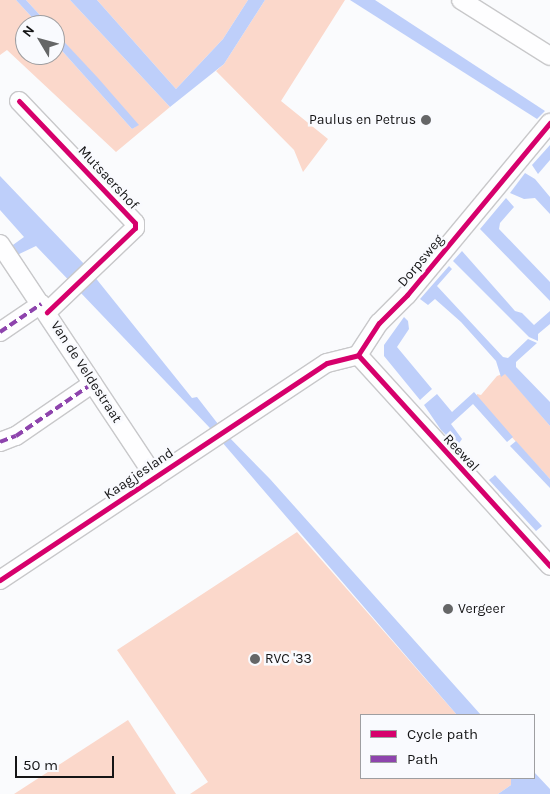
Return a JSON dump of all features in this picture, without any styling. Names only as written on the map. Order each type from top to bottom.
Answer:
[{"type":"street","points":[[461,0],[550,56]]},
{"type":"street","name":"Mutsaershof","points":[[0,332],[44,308],[74,288],[135,228],[135,223],[19,100]]},
{"type":"street","name":"Dorpsweg","points":[[358,355],[379,323],[407,295],[550,123]]},
{"type":"street","name":"Van de Veldestraat","points":[[1,245],[155,476]]},
{"type":"street","name":"Kaagjesland","points":[[0,580],[327,363],[358,355]]},
{"type":"street","name":"Reewal","points":[[358,355],[550,566]]},
{"type":"street","points":[[0,442],[16,436],[93,383]]},
{"type":"shaded area","points":[[0,0],[16,0],[30,15],[15,15],[15,57],[7,50],[0,55]]},
{"type":"shaded area","points":[[26,0],[70,0],[170,107],[116,152],[23,65],[65,65],[65,54],[132,129],[138,125],[65,43],[65,15],[40,15]]},
{"type":"shaded area","points":[[97,0],[248,0],[223,39],[176,89]]},
{"type":"shaded area","points":[[265,0],[345,0],[281,101],[328,139],[303,172],[294,150],[216,71],[224,64]]},
{"type":"shaded area","points":[[505,373],[550,426],[550,479],[477,399],[477,394],[481,395],[497,376]]},
{"type":"shaded area","points":[[297,532],[456,714],[360,714],[360,779],[511,779],[511,785],[498,794],[190,794],[208,782],[117,650]]},
{"type":"shaded area","points":[[128,720],[176,794],[14,794]]},
{"type":"water","points":[[16,0],[26,0],[40,15],[30,15]]},
{"type":"water","points":[[70,0],[97,0],[176,89],[223,39],[248,0],[265,0],[224,64],[170,107]]},
{"type":"water","points":[[350,0],[375,0],[545,111],[537,119]]},
{"type":"water","points":[[65,43],[139,125],[132,129],[65,54]]},
{"type":"water","points":[[550,145],[550,160],[538,174],[532,165]]},
{"type":"water","points":[[525,173],[535,179],[550,197],[550,214],[535,198],[524,199],[510,193]]},
{"type":"water","points":[[0,176],[86,266],[192,398],[197,397],[225,433],[270,479],[480,714],[456,714],[209,427],[36,246],[15,256],[10,247],[24,237],[0,210]]},
{"type":"water","points":[[506,198],[514,207],[500,223],[499,229],[550,282],[550,301],[480,229]]},
{"type":"water","points":[[462,251],[515,311],[522,313],[534,325],[550,311],[550,324],[538,334],[538,341],[529,337],[453,261]]},
{"type":"water","points":[[449,266],[452,269],[437,286],[503,357],[508,358],[528,339],[537,343],[516,362],[516,367],[550,402],[550,426],[505,374],[501,377],[496,361],[461,322],[435,299],[428,305],[420,299]]},
{"type":"water","points":[[404,317],[408,321],[409,329],[397,347],[432,389],[420,400],[384,356],[384,345]]},
{"type":"water","points":[[474,392],[513,437],[507,442],[473,404],[451,424],[462,439],[457,446],[441,430],[424,405],[437,394],[452,412]]},
{"type":"water","points":[[516,441],[550,479],[550,488],[510,446]]},
{"type":"water","points":[[495,475],[542,526],[536,531],[489,480]]},
{"type":"water","points":[[535,773],[550,789],[550,794],[498,794],[511,785],[511,779],[535,779]]},
{"type":"marked path","points":[[0,332],[41,304]]},
{"type":"marked path","points":[[0,442],[16,436],[93,383]]},
{"type":"cycle path","points":[[19,101],[135,223],[135,228],[47,312]]},
{"type":"cycle path","points":[[0,580],[327,363],[358,355],[379,323],[407,295],[550,123]]},
{"type":"cycle path","points":[[358,355],[550,566]]},
{"type":"place","name":"Paulus en Petrus","points":[[426,120]]},
{"type":"place","name":"Vergeer","points":[[448,609]]},
{"type":"place","name":"RVC '33","points":[[255,659]]}]
